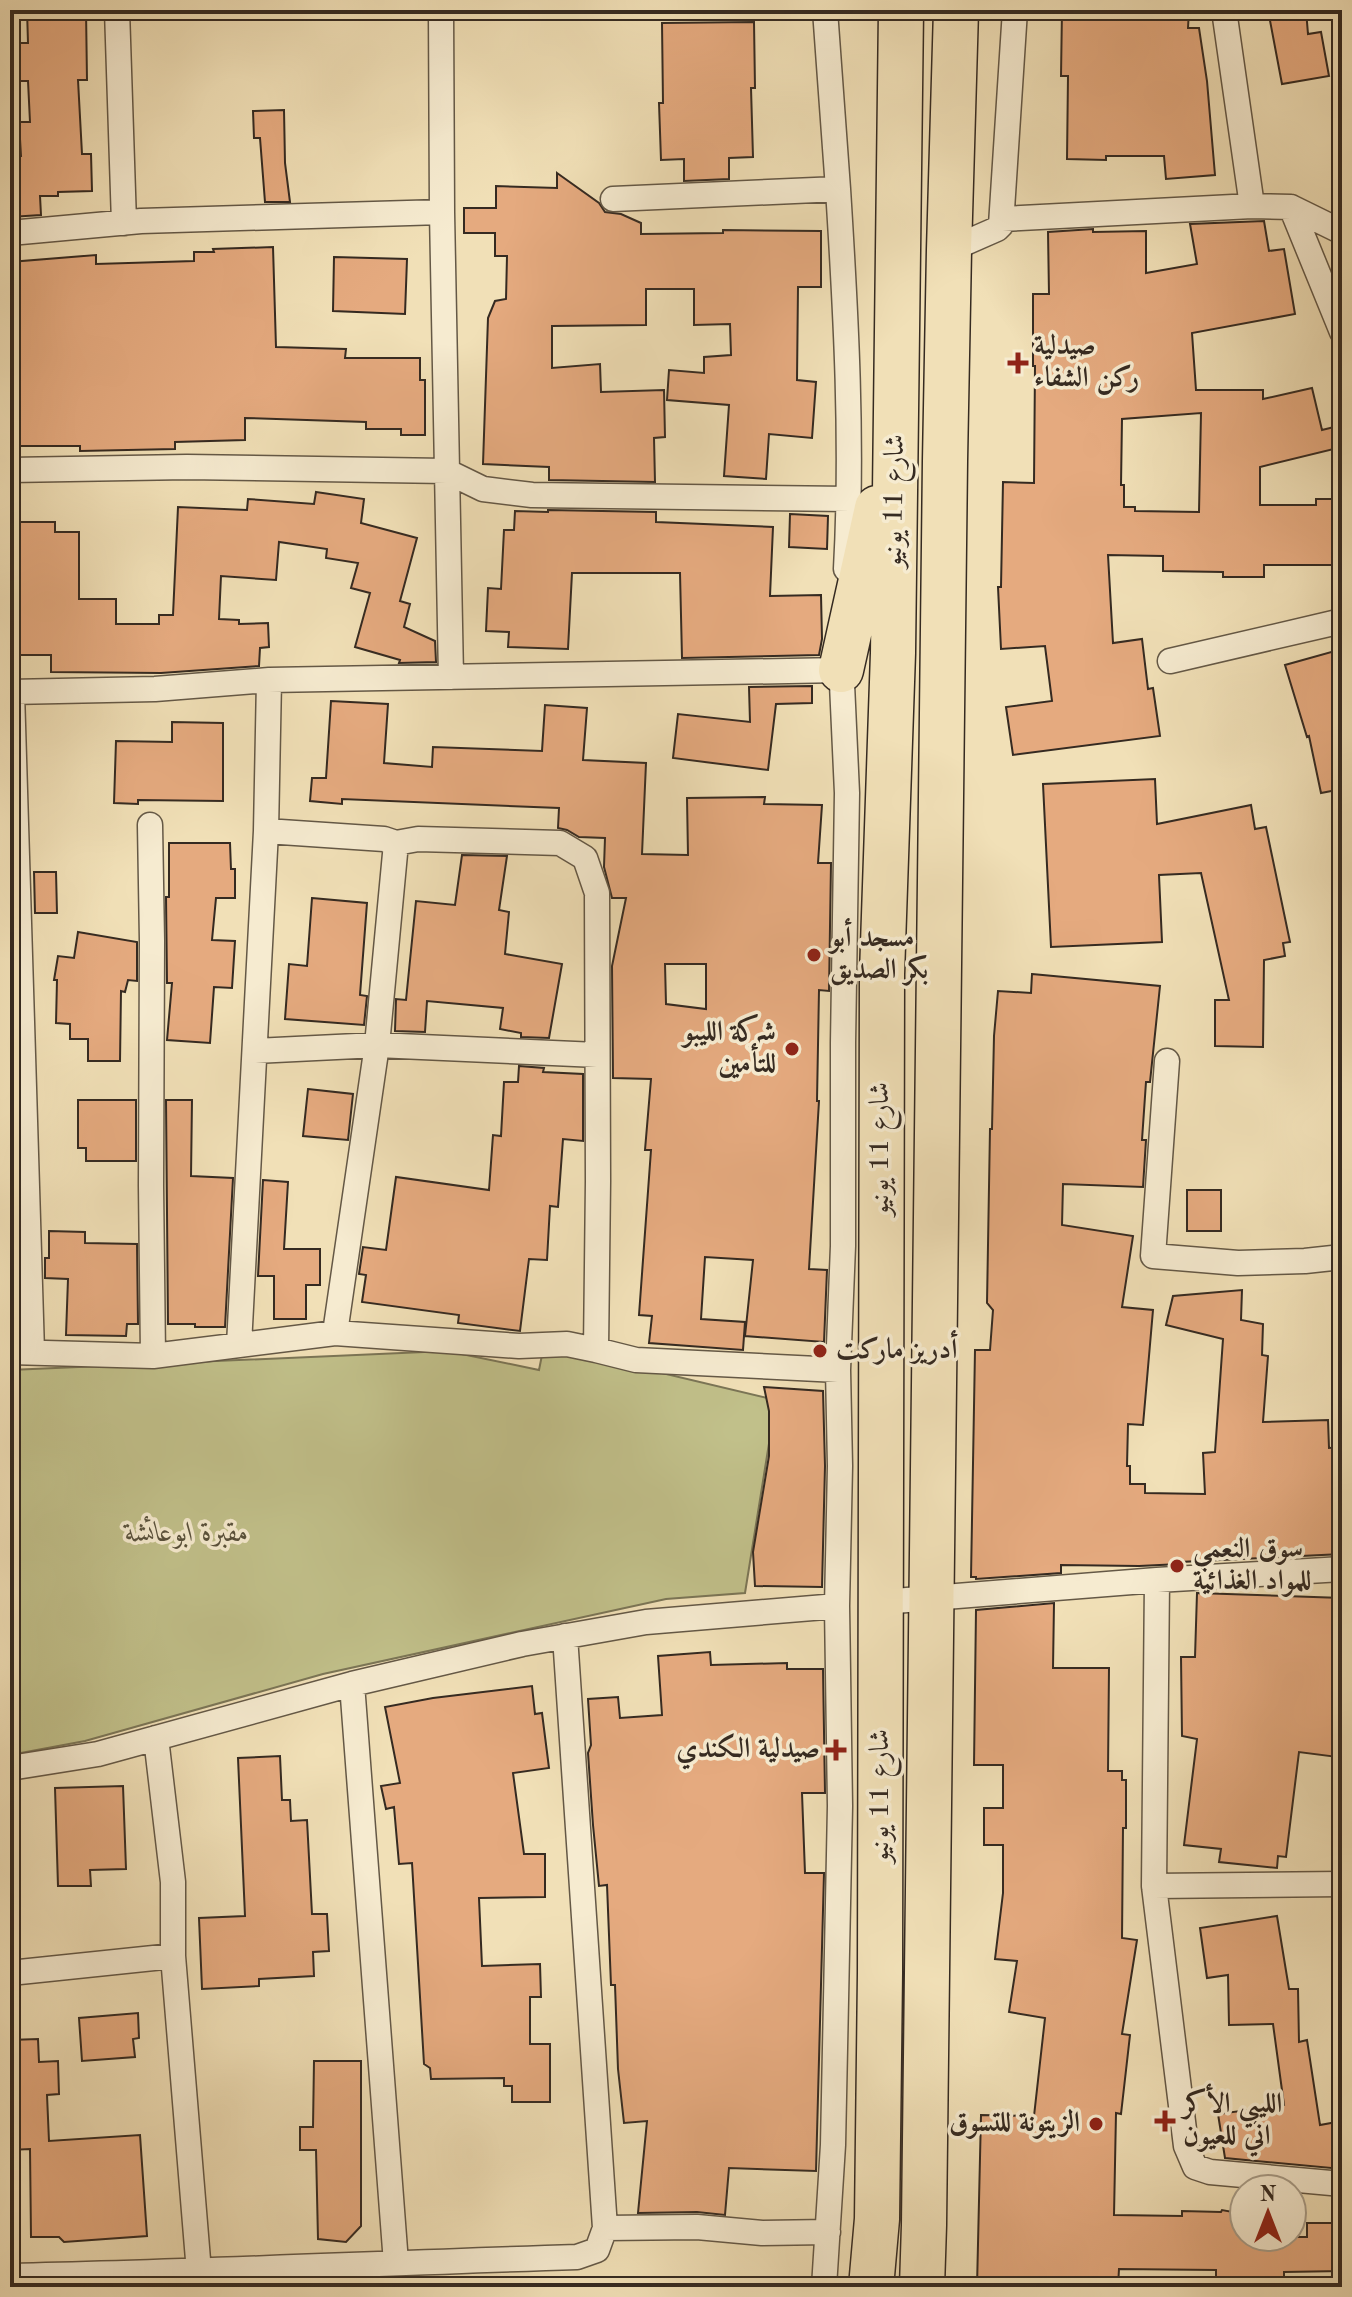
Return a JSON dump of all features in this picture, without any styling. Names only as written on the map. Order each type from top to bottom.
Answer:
[{"type":"highway","name":"شارع 11 يونيو","points":[[871,2287],[877,2219],[882,1602],[881,990],[893,653],[901,10]]},
{"type":"highway","name":"شارع 11 يونيو","points":[[922,2287],[949,250],[956,10]]},
{"type":"highway","points":[[841,670],[896,424]]},
{"type":"street","points":[[117,10],[124,223]]},
{"type":"street","points":[[441,10],[451,677]]},
{"type":"street","points":[[824,2287],[833,2145],[840,1806],[838,1370],[843,1246],[847,793],[841,670],[850,499],[843,275],[825,10]]},
{"type":"street","points":[[949,250],[1001,225],[1015,10]]},
{"type":"street","points":[[1224,10],[1252,206]]},
{"type":"street","points":[[613,199],[838,189]]},
{"type":"street","points":[[1002,219],[1252,206],[1291,207],[1342,232]]},
{"type":"street","points":[[1291,207],[1342,332]]},
{"type":"street","points":[[10,233],[124,223],[442,212]]},
{"type":"street","points":[[10,470],[187,467],[446,471],[483,489],[532,495],[850,499]]},
{"type":"street","points":[[1170,661],[1342,621]]},
{"type":"street","points":[[838,1370],[636,1360],[567,1344],[519,1346],[335,1333],[153,1356],[21,1352],[11,692],[155,689],[269,680],[841,670]]},
{"type":"street","points":[[239,1345],[266,831],[269,680]]},
{"type":"street","points":[[150,825],[153,1356]]},
{"type":"street","points":[[266,831],[384,839],[396,843],[418,839],[560,843],[585,858],[597,893],[596,1350]]},
{"type":"street","points":[[335,1333],[377,1045],[396,843]]},
{"type":"street","points":[[255,1051],[377,1045],[597,1055]]},
{"type":"street","points":[[1167,1061],[1153,1256],[1238,1263],[1342,1257]]},
{"type":"street","points":[[882,1602],[1342,1569]]},
{"type":"street","points":[[1157,1580],[1154,1886],[1186,2146],[1195,2167],[1210,2172],[1342,2184]]},
{"type":"street","points":[[10,1768],[98,1754],[352,1684],[565,1636],[646,1622],[837,1606]]},
{"type":"street","points":[[10,2276],[577,2257],[597,2250],[605,2228],[565,1636]]},
{"type":"street","points":[[352,1684],[396,2263]]},
{"type":"street","points":[[156,1738],[173,1882],[173,1956],[199,2272]]},
{"type":"street","points":[[1154,1886],[1342,1884]]},
{"type":"street","points":[[10,1973],[173,1956]]},
{"type":"street","points":[[605,2228],[697,2227],[762,2233],[828,2232]]},
{"type":"green space","name":"مقبرة ابوعائشة","points":[[544,1345],[776,1400],[745,1593],[666,1599],[323,1674],[85,1741],[10,1755],[10,1370],[447,1351],[539,1370]]},
{"type":"building","points":[[27,10],[86,10],[87,80],[78,80],[82,154],[91,154],[92,191],[40,196],[41,215],[10,217],[10,164],[15,164],[14,156],[21,156],[19,122],[30,122],[28,81],[15,81],[15,43],[28,43]]},
{"type":"building","points":[[1062,10],[1189,10],[1188,28],[1199,28],[1215,175],[1166,179],[1164,156],[1067,159],[1068,76],[1061,76]]},
{"type":"building","points":[[1268,10],[1306,10],[1308,34],[1321,32],[1329,76],[1282,84]]},
{"type":"building","points":[[754,22],[755,88],[751,88],[753,157],[729,158],[729,179],[684,181],[684,159],[661,160],[659,103],[663,103],[662,23]]},
{"type":"building","points":[[284,110],[285,163],[290,202],[265,202],[260,138],[254,138],[253,111]]},
{"type":"building","points":[[557,173],[599,203],[605,212],[621,214],[641,223],[641,234],[723,233],[723,230],[821,231],[821,287],[798,287],[797,380],[816,382],[812,438],[769,434],[766,479],[724,476],[729,405],[667,400],[669,370],[704,373],[704,357],[731,355],[730,324],[694,325],[694,289],[646,289],[646,325],[552,326],[552,368],[600,364],[601,392],[664,390],[665,437],[654,438],[655,482],[549,480],[549,467],[483,464],[488,318],[495,301],[506,299],[507,256],[495,256],[495,233],[464,233],[464,208],[496,208],[496,186],[557,188]]},
{"type":"building","points":[[1264,221],[1269,251],[1284,249],[1295,314],[1192,333],[1196,390],[1263,390],[1263,399],[1312,388],[1322,430],[1342,425],[1342,447],[1260,467],[1260,505],[1316,505],[1316,499],[1342,499],[1342,565],[1264,565],[1264,577],[1223,577],[1223,572],[1163,571],[1163,556],[1108,555],[1113,643],[1142,639],[1148,689],[1153,688],[1160,736],[1013,755],[1006,707],[1052,701],[1045,646],[1001,649],[998,587],[1001,587],[1003,482],[1034,483],[1033,294],[1049,294],[1048,232],[1093,229],[1093,232],[1146,231],[1146,273],[1197,264],[1190,224]],"holes":[[[1201,413],[1199,512],[1135,511],[1135,507],[1124,507],[1124,485],[1121,485],[1122,419]]]},
{"type":"building","points":[[273,247],[276,347],[346,349],[345,358],[420,358],[420,380],[425,380],[425,435],[401,435],[401,429],[366,429],[366,422],[245,418],[245,440],[175,442],[175,449],[80,451],[80,446],[15,446],[15,425],[12,425],[10,262],[96,255],[96,264],[194,261],[194,252]]},
{"type":"building","points":[[334,257],[407,259],[405,314],[333,311]]},
{"type":"building","points":[[316,492],[364,499],[361,523],[417,538],[400,601],[410,604],[404,627],[435,641],[436,662],[399,663],[400,660],[355,647],[370,593],[351,588],[358,563],[326,558],[327,549],[279,542],[276,580],[221,576],[219,619],[239,620],[239,624],[268,623],[269,647],[260,648],[259,666],[161,673],[51,672],[51,655],[10,655],[14,550],[10,550],[10,522],[55,522],[55,532],[79,532],[79,599],[116,599],[116,624],[159,624],[159,615],[173,615],[178,507],[247,510],[248,499],[314,504]]},
{"type":"building","points":[[515,511],[656,512],[656,522],[773,527],[770,596],[821,595],[822,639],[819,655],[682,658],[680,573],[572,573],[568,649],[508,647],[509,632],[486,631],[488,588],[501,589],[504,530],[514,530]]},
{"type":"building","points":[[790,514],[828,516],[827,549],[789,547]]},
{"type":"building","points":[[1342,649],[1342,789],[1321,793],[1309,736],[1285,665]]},
{"type":"building","points":[[812,686],[812,703],[776,704],[768,770],[673,758],[678,714],[750,722],[749,687]]},
{"type":"building","points":[[331,701],[388,704],[384,763],[432,767],[433,747],[542,751],[545,705],[587,708],[583,760],[646,763],[642,854],[688,855],[687,798],[765,797],[764,804],[822,805],[818,863],[831,863],[829,991],[819,990],[819,1101],[809,1269],[827,1270],[824,1342],[745,1336],[753,1260],[705,1257],[701,1319],[745,1322],[743,1350],[649,1343],[652,1316],[639,1315],[651,1150],[645,1150],[651,1079],[613,1078],[612,966],[626,898],[612,898],[604,867],[605,838],[579,837],[558,828],[559,808],[342,799],[342,804],[310,801],[312,778],[326,778]],"holes":[[[665,964],[706,964],[706,1009],[666,1004]]]},
{"type":"building","points":[[172,722],[223,723],[223,801],[138,800],[138,804],[114,803],[116,741],[172,742]]},
{"type":"building","points":[[1155,779],[1157,824],[1251,805],[1255,829],[1266,827],[1290,942],[1283,943],[1285,956],[1264,960],[1263,1047],[1215,1046],[1215,1000],[1229,1000],[1201,873],[1159,875],[1162,942],[1051,947],[1043,784]]},
{"type":"building","points":[[169,843],[230,843],[231,869],[235,869],[235,898],[216,898],[212,940],[235,941],[232,988],[214,987],[210,1043],[167,1040],[172,983],[167,983]]},
{"type":"building","points":[[462,855],[507,856],[499,910],[509,912],[505,954],[562,964],[549,1038],[521,1037],[521,1033],[500,1029],[503,1008],[427,1001],[425,1032],[395,1031],[396,999],[406,1000],[416,901],[455,905]]},
{"type":"building","points":[[34,872],[56,872],[57,913],[35,913]]},
{"type":"building","points":[[312,898],[367,903],[360,995],[367,996],[364,1025],[285,1019],[289,964],[307,966]]},
{"type":"building","points":[[78,932],[137,942],[137,981],[128,980],[125,992],[121,991],[120,1061],[88,1061],[88,1039],[70,1039],[70,1024],[56,1023],[57,980],[54,980],[58,956],[74,958]]},
{"type":"building","points":[[1032,974],[1160,986],[1150,1082],[1146,1082],[1143,1187],[1063,1184],[1062,1225],[1133,1236],[1122,1307],[1153,1310],[1143,1425],[1128,1424],[1130,1484],[1145,1484],[1145,1493],[1205,1494],[1203,1453],[1215,1452],[1223,1339],[1166,1325],[1173,1296],[1242,1290],[1241,1320],[1263,1324],[1262,1355],[1268,1356],[1263,1422],[1328,1420],[1329,1448],[1342,1447],[1342,1554],[1139,1566],[1061,1565],[1061,1573],[971,1577],[975,1350],[990,1350],[993,1310],[987,1303],[990,1129],[998,991],[1031,993]]},
{"type":"building","points":[[519,1066],[544,1068],[543,1072],[583,1074],[583,1141],[563,1139],[558,1207],[550,1206],[547,1260],[529,1259],[520,1331],[458,1323],[459,1315],[362,1302],[366,1275],[359,1274],[363,1247],[386,1250],[396,1177],[489,1190],[493,1135],[501,1136],[504,1082],[518,1082]]},
{"type":"building","points":[[308,1089],[353,1094],[348,1140],[303,1136]]},
{"type":"building","points":[[78,1100],[136,1100],[136,1161],[86,1161],[86,1148],[78,1148]]},
{"type":"building","points":[[166,1100],[192,1100],[191,1176],[233,1178],[225,1327],[168,1324]]},
{"type":"building","points":[[263,1180],[288,1182],[284,1249],[320,1249],[320,1285],[306,1285],[306,1319],[274,1319],[274,1276],[258,1276]]},
{"type":"building","points":[[1187,1190],[1221,1190],[1221,1231],[1187,1231]]},
{"type":"building","points":[[49,1231],[85,1232],[85,1243],[137,1244],[138,1324],[127,1324],[126,1336],[66,1335],[68,1279],[45,1278]]},
{"type":"building","points":[[764,1387],[823,1391],[822,1587],[755,1586],[753,1552],[769,1456],[769,1411]]},
{"type":"building","points":[[1197,1593],[1342,1598],[1342,1715],[1337,1757],[1299,1752],[1286,1857],[1278,1856],[1277,1868],[1219,1862],[1221,1849],[1184,1845],[1197,1739],[1182,1736],[1181,1657],[1195,1657]]},
{"type":"building","points":[[1054,1603],[1053,1668],[1109,1668],[1108,1771],[1122,1771],[1122,1780],[1126,1780],[1122,1938],[1137,1940],[1122,2034],[1130,2035],[1121,2114],[1116,2113],[1114,2215],[1182,2216],[1182,2211],[1228,2211],[1228,2253],[1308,2253],[1308,2223],[1342,2223],[1342,2271],[1284,2272],[1284,2287],[1216,2287],[1216,2270],[1119,2269],[1118,2287],[977,2287],[981,2115],[1034,2116],[1045,2018],[1009,2012],[1017,1961],[995,1959],[1003,1893],[1003,1845],[984,1845],[984,1808],[1003,1808],[1003,1765],[974,1765],[976,1610]]},
{"type":"building","points":[[710,1652],[711,1665],[787,1663],[787,1669],[823,1669],[825,1793],[802,1793],[805,1873],[824,1873],[816,2171],[729,2168],[725,2215],[638,2213],[647,2121],[624,2123],[618,2069],[615,1985],[611,1985],[607,1885],[599,1886],[593,1825],[588,1699],[618,1697],[620,1718],[662,1715],[658,1656]]},
{"type":"building","points":[[532,1686],[535,1714],[542,1713],[549,1768],[513,1773],[524,1854],[545,1854],[545,1897],[479,1898],[482,1966],[540,1964],[541,1997],[530,1997],[530,2044],[550,2044],[550,2102],[512,2102],[512,2086],[504,2086],[504,2078],[431,2079],[430,2068],[424,2064],[412,1863],[399,1864],[394,1807],[386,1809],[381,1786],[400,1783],[385,1707]]},
{"type":"building","points":[[280,1756],[282,1800],[290,1800],[291,1821],[307,1820],[312,1914],[327,1914],[329,1951],[313,1952],[314,1976],[259,1979],[259,1986],[202,1989],[199,1918],[245,1916],[238,1758]]},
{"type":"building","points":[[123,1786],[126,1869],[90,1870],[91,1886],[58,1886],[55,1788]]},
{"type":"building","points":[[1277,1916],[1289,1989],[1298,1989],[1299,2042],[1307,2040],[1320,2125],[1342,2121],[1342,2169],[1225,2158],[1218,2114],[1284,2105],[1273,2024],[1229,2025],[1228,1975],[1207,1978],[1200,1928]]},
{"type":"building","points":[[138,2013],[139,2038],[133,2039],[135,2057],[82,2061],[79,2018]]},
{"type":"building","points":[[38,2039],[39,2062],[58,2061],[59,2094],[47,2095],[49,2141],[140,2135],[147,2236],[64,2242],[59,2237],[31,2237],[30,2149],[10,2150],[10,2040]]},
{"type":"building","points":[[314,2061],[361,2061],[361,2226],[346,2242],[318,2239],[316,2150],[300,2150],[300,2127],[313,2127]]},
{"type":"place","name":"صيدلية ركن الشفاء","points":[[1018,363]]},
{"type":"place","name":"مسجد أبو بكر الصديق","points":[[814,955]]},
{"type":"place","name":"شركة الليبو للتأمين","points":[[792,1049]]},
{"type":"place","name":"أدريز ماركت","points":[[820,1351]]},
{"type":"place","name":"سوق النعمي للمواد الغذائية","points":[[1177,1566]]},
{"type":"place","name":"صيدلية الكندي","points":[[836,1750]]},
{"type":"place","name":"الليبي الأكر اني للعيون","points":[[1165,2121]]},
{"type":"place","name":"الزيتونة للتسوق","points":[[1096,2124]]}]
